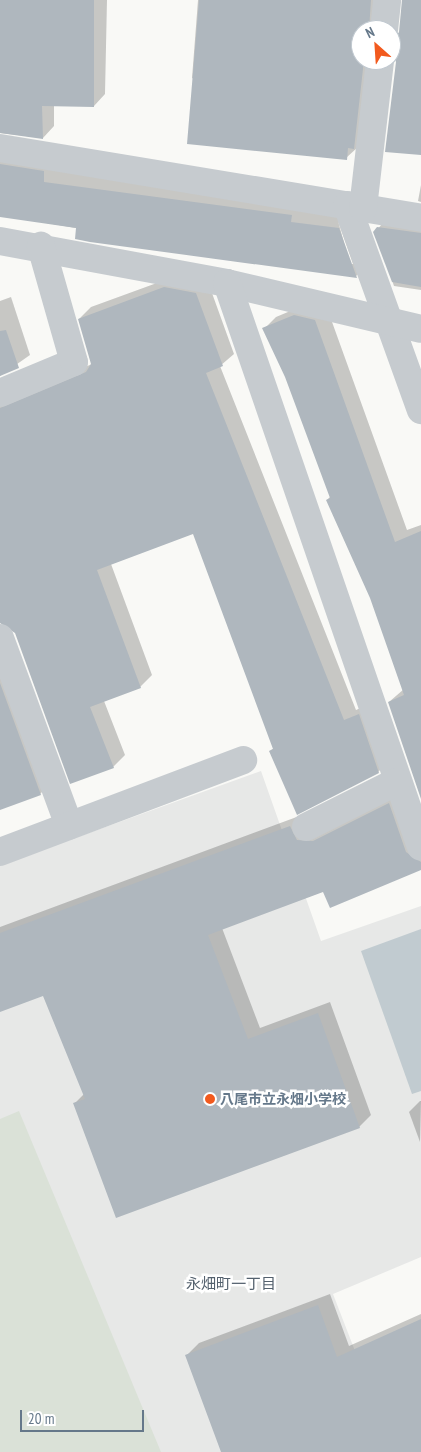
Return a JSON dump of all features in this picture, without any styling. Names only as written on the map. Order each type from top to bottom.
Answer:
[{"type":"street","points":[[385,20],[387,0]]},
{"type":"street","points":[[378,70],[355,207],[388,324],[421,410]]},
{"type":"street","points":[[0,148],[421,218]]},
{"type":"street","points":[[0,241],[41,246],[227,283],[388,324],[421,329]]},
{"type":"street","points":[[0,393],[74,362],[41,246]]},
{"type":"street","points":[[227,283],[396,782],[421,848]]},
{"type":"street","points":[[0,638],[69,826]]},
{"type":"street","points":[[0,852],[243,760]]},
{"type":"street","points":[[306,827],[396,782]]},
{"type":"shaded area","name":"八尾市立永畑小学校","points":[[261,771],[321,941],[421,906],[421,1257],[333,1294],[394,1452],[0,1452],[0,865]]},
{"type":"shaded area","points":[[421,929],[421,1091],[412,1094],[361,951]]},
{"type":"shaded area","points":[[19,1111],[161,1452],[0,1452],[0,1119]]},
{"type":"building","points":[[0,0],[94,0],[94,107],[42,106],[43,139],[0,133]]},
{"type":"building","points":[[199,0],[371,0],[370,20],[351,20],[351,70],[363,70],[354,149],[348,148],[347,160],[187,144]]},
{"type":"building","points":[[402,0],[421,0],[421,155],[385,152],[395,70],[401,70],[400,20]]},
{"type":"building","points":[[0,164],[44,171],[44,182],[292,215],[291,222],[339,228],[357,278],[90,242],[75,239],[76,228],[0,217]]},
{"type":"building","points":[[377,227],[421,233],[421,287],[392,282],[373,232]]},
{"type":"building","points":[[164,287],[196,293],[223,366],[206,373],[344,720],[359,714],[379,773],[297,815],[269,751],[273,749],[193,534],[97,570],[141,688],[90,707],[114,768],[70,784],[15,633],[0,623],[0,408],[86,372],[91,364],[78,319]]},
{"type":"building","points":[[294,315],[315,320],[395,542],[421,531],[421,799],[388,702],[404,695],[370,598],[326,500],[330,498],[285,377],[262,328]]},
{"type":"building","points":[[6,330],[19,368],[0,376],[0,331]]},
{"type":"building","points":[[0,683],[41,795],[0,810]]},
{"type":"building","points":[[389,803],[406,852],[421,862],[421,870],[330,908],[323,892],[208,935],[248,1039],[318,1013],[360,1128],[116,1218],[73,1103],[85,1099],[43,996],[0,1012],[0,933],[290,826],[297,840],[313,841]]},
{"type":"building","points":[[318,1305],[337,1357],[421,1319],[421,1452],[221,1452],[185,1355]]},
{"type":"place","name":"八尾市立永畑小学校","points":[[210,1099]]},
{"type":"district","name":"永畑町一丁目","points":[[231,1284]]}]
